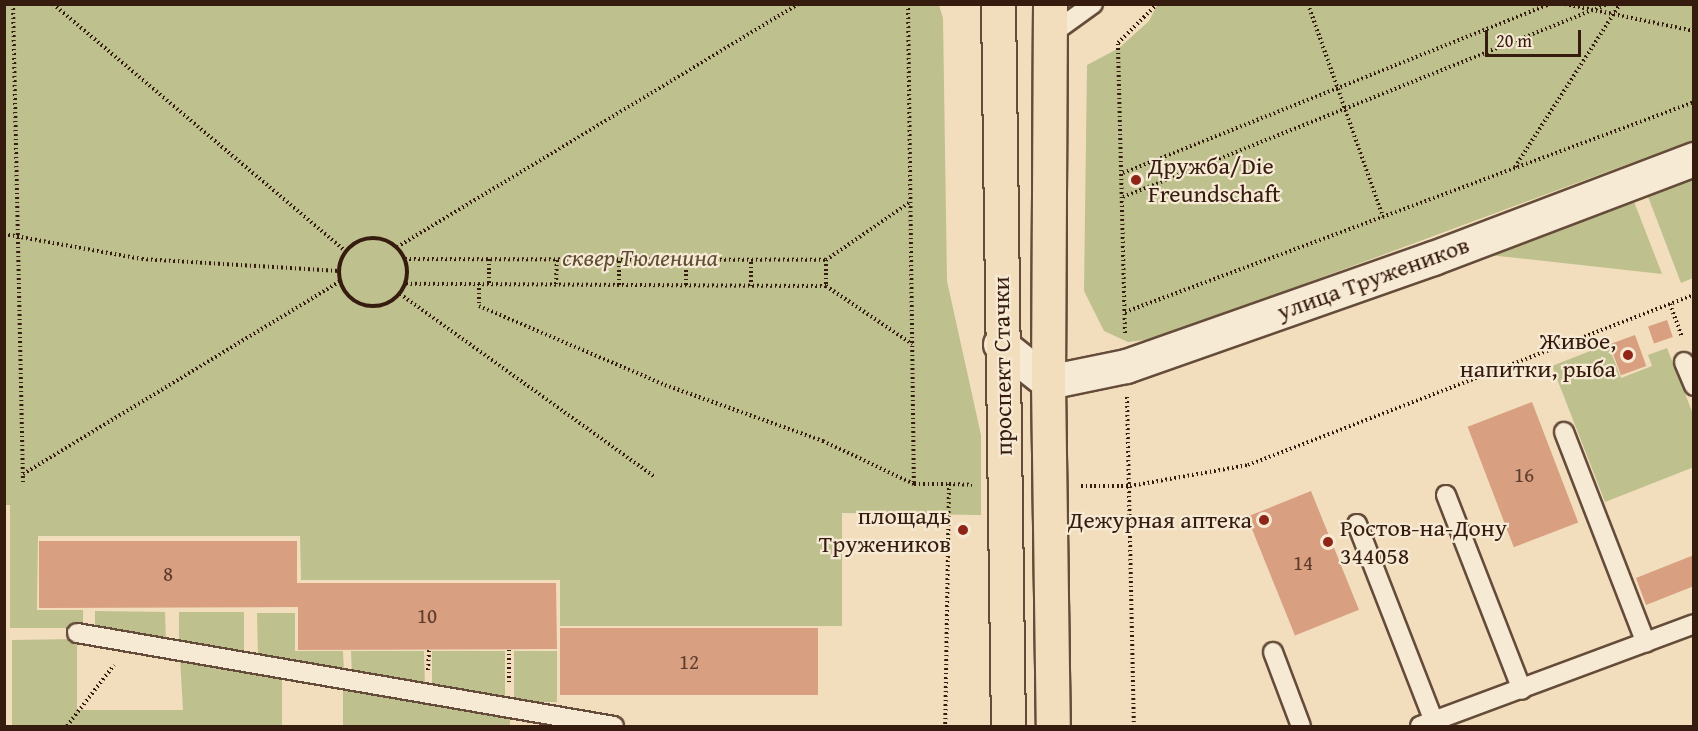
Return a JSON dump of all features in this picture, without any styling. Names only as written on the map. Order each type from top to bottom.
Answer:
[{"type":"main road","name":"проспект Стачки","points":[[998,4],[1000,344],[1005,486],[1008,726]]},
{"type":"main road","name":"проспект Стачки","points":[[1050,20],[1048,382],[1053,726]]},
{"type":"main road","name":"улица Тружеников","points":[[1048,382],[1126,366],[1433,258],[1694,159]]},
{"type":"main road","points":[[1000,344],[1048,382]]},
{"type":"lane","points":[[1050,20],[1093,4]]},
{"type":"lane","points":[[1684,362],[1694,386]]},
{"type":"lane","points":[[1564,432],[1646,643]]},
{"type":"lane","points":[[1446,495],[1522,690]]},
{"type":"lane","points":[[1357,524],[1427,724],[1694,624]]},
{"type":"lane","points":[[77,633],[614,726]]},
{"type":"lane","points":[[1273,652],[1301,726]]},
{"type":"path","points":[[13,4],[23,485]]},
{"type":"path","points":[[53,4],[345,250]]},
{"type":"path","points":[[397,248],[798,4]]},
{"type":"path","points":[[908,4],[914,484]]},
{"type":"path","points":[[1118,43],[1157,4]]},
{"type":"path","points":[[1308,4],[1383,217]]},
{"type":"path","points":[[1123,173],[1549,4]]},
{"type":"path","points":[[1565,4],[1694,32]]},
{"type":"path","points":[[1123,197],[1608,4]]},
{"type":"path","points":[[1514,168],[1620,4]]},
{"type":"path","points":[[1125,312],[1694,102]]},
{"type":"path","points":[[405,259],[826,260],[910,202]]},
{"type":"path","points":[[4,234],[18,234],[142,259],[339,271]]},
{"type":"path","points":[[365,238],[388,241],[397,248],[405,259],[405,284],[400,294],[378,306],[366,306],[354,301],[340,281],[339,271],[345,250],[365,238]]},
{"type":"path","points":[[489,259],[489,284]]},
{"type":"path","points":[[556,284],[557,259]]},
{"type":"path","points":[[619,259],[619,285]]},
{"type":"path","points":[[686,260],[686,285]]},
{"type":"path","points":[[751,260],[751,285]]},
{"type":"path","points":[[826,260],[826,286]]},
{"type":"path","points":[[23,474],[340,281]]},
{"type":"path","points":[[405,284],[826,286],[912,345]]},
{"type":"path","points":[[479,284],[479,306],[664,385],[823,441],[914,484],[1005,486]]},
{"type":"path","points":[[400,294],[656,477]]},
{"type":"path","points":[[1049,485],[1130,486],[1248,465],[1694,295]]},
{"type":"path","points":[[1670,304],[1682,339],[1684,362]]},
{"type":"path","points":[[945,726],[949,484]]},
{"type":"path","points":[[67,726],[131,643]]},
{"type":"path","points":[[509,650],[509,708]]},
{"type":"green space","name":"сквер Тюленина","points":[[5,5],[939,5],[943,18],[947,281],[981,435],[981,515],[842,513],[842,626],[560,626],[560,580],[301,580],[300,536],[38,536],[37,610],[83,610],[83,628],[10,628],[10,505],[5,505]]},
{"type":"green space","points":[[1157,5],[1693,5],[1693,140],[1158,338],[1128,342],[1104,331],[1084,291],[1087,65],[1119,48],[1149,21]]},
{"type":"green space","points":[[1693,177],[1693,278],[1681,283],[1647,194]]},
{"type":"green space","points":[[1633,199],[1662,274],[1480,254]]},
{"type":"green space","points":[[1608,344],[1621,378],[1652,366],[1648,355],[1667,348],[1693,414],[1694,467],[1605,502],[1552,366]]},
{"type":"green space","points":[[95,611],[165,612],[166,644],[95,631]]},
{"type":"green space","points":[[179,612],[244,612],[244,655],[179,646]]},
{"type":"green space","points":[[257,613],[295,613],[295,651],[343,651],[344,673],[258,657]]},
{"type":"green space","points":[[77,639],[77,710],[183,710],[180,658],[282,678],[282,726],[12,726],[12,640]]},
{"type":"green space","points":[[351,651],[424,651],[425,688],[352,675]]},
{"type":"green space","points":[[432,651],[505,651],[505,702],[432,689]]},
{"type":"green space","points":[[514,651],[557,651],[557,702],[514,702]]},
{"type":"green space","points":[[343,689],[510,716],[510,726],[343,726]]},
{"type":"building","points":[[1667,320],[1673,337],[1654,344],[1648,327]]},
{"type":"building","name":"Живое, напитки, рыба","points":[[1635,335],[1646,366],[1621,375],[1610,344]]},
{"type":"building","points":[[1532,402],[1578,522],[1514,547],[1468,427]]},
{"type":"building","points":[[1311,491],[1359,610],[1295,636],[1247,517]]},
{"type":"building","points":[[39,541],[297,541],[297,583],[556,583],[557,649],[298,650],[298,607],[39,608]]},
{"type":"building","points":[[1694,555],[1694,586],[1646,605],[1636,578]]},
{"type":"building","points":[[560,628],[818,628],[818,695],[560,695]]},
{"type":"place","name":"Дружба/Die Freundschaft","points":[[1136,180]]},
{"type":"place","name":"Живое, напитки, рыба","points":[[1628,355]]},
{"type":"place","name":"Дежурная аптека","points":[[1264,520]]},
{"type":"place","name":"площадь Тружеников","points":[[963,530]]},
{"type":"place","name":"Ростов-на-Дону 344058","points":[[1328,542]]}]
